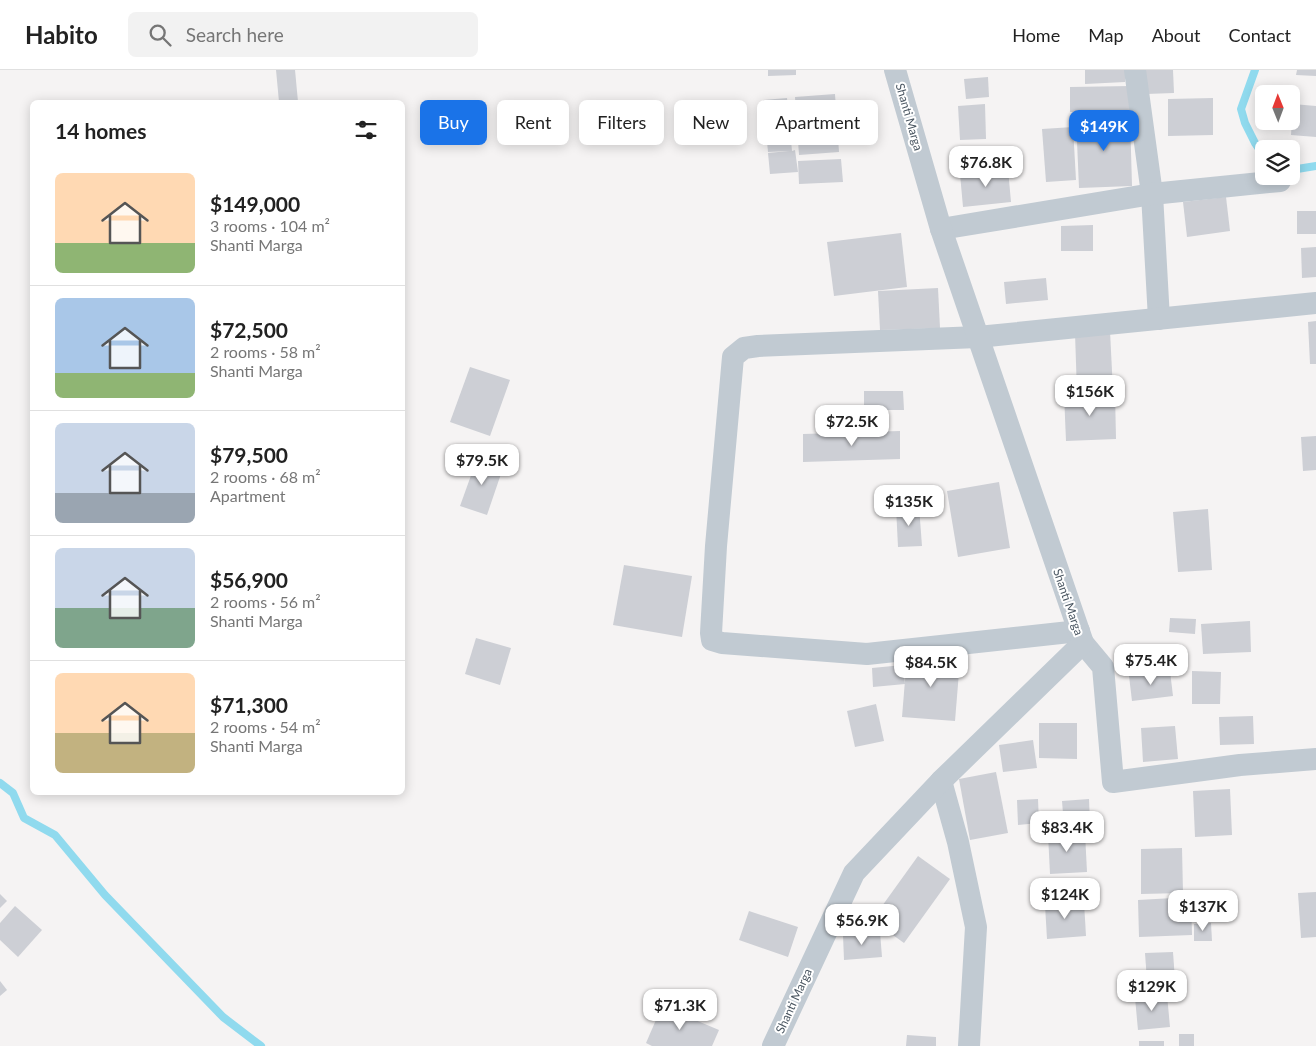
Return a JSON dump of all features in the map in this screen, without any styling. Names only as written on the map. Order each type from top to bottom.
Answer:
[{"type":"street","name":"Shanti Marga","points":[[773,1046],[854,873],[1081,637],[941,229],[895,70]]},
{"type":"street","points":[[1135,70],[1152,194],[1159,319]]},
{"type":"street","points":[[941,229],[1152,194],[1255,184]]},
{"type":"street","points":[[1316,303],[978,337],[744,348],[732,357],[716,546],[711,633],[712,640],[722,643],[867,654],[1081,637],[1103,667],[1113,782],[1240,765],[1316,759]]},
{"type":"street","points":[[941,781],[958,842],[976,927],[969,1046]]},
{"type":"building","points":[[276,70],[295,70],[298,100],[279,100]]},
{"type":"building","points":[[768,70],[796,70],[796,75],[768,76]]},
{"type":"building","points":[[1085,70],[1125,70],[1125,82],[1085,84]]},
{"type":"building","points":[[1146,70],[1173,70],[1174,93],[1146,94]]},
{"type":"building","points":[[1297,70],[1316,70],[1316,76],[1296,75]]},
{"type":"building","points":[[988,77],[989,97],[966,99],[964,79]]},
{"type":"building","points":[[1131,86],[1131,112],[1070,112],[1070,87]]},
{"type":"building","points":[[835,94],[835,100],[795,100],[795,97]]},
{"type":"building","points":[[787,98],[787,100],[763,100]]},
{"type":"building","points":[[1213,98],[1213,135],[1168,136],[1168,99]]},
{"type":"building","points":[[985,104],[986,139],[960,140],[958,106]]},
{"type":"building","points":[[1300,105],[1316,106],[1316,137],[1291,135],[1291,130],[1300,130]]},
{"type":"building","points":[[1130,116],[1132,186],[1079,188],[1076,118]]},
{"type":"building","points":[[1073,127],[1076,180],[1046,182],[1042,129]]},
{"type":"building","points":[[767,145],[791,145],[792,151],[795,150],[798,172],[770,174],[768,153],[789,151],[768,152]]},
{"type":"building","points":[[798,145],[839,145],[839,152],[799,155]]},
{"type":"building","points":[[841,159],[843,182],[799,184],[798,161]]},
{"type":"building","points":[[1008,169],[1011,202],[963,207],[960,174]]},
{"type":"building","points":[[1226,197],[1230,231],[1187,237],[1183,202]]},
{"type":"building","points":[[1297,211],[1316,211],[1316,234],[1297,234]]},
{"type":"building","points":[[1093,225],[1093,251],[1061,251],[1061,226]]},
{"type":"building","points":[[901,233],[907,287],[834,296],[827,242]]},
{"type":"building","points":[[1316,247],[1316,277],[1302,278],[1301,248]]},
{"type":"building","points":[[1046,278],[1048,300],[1006,304],[1004,282]]},
{"type":"building","points":[[938,288],[940,328],[880,330],[878,291]]},
{"type":"building","points":[[1316,321],[1316,364],[1310,364],[1308,322]]},
{"type":"building","points":[[1110,331],[1113,391],[1077,393],[1075,333]]},
{"type":"building","points":[[470,367],[510,380],[490,436],[450,422]]},
{"type":"building","points":[[864,391],[903,391],[904,410],[864,410]]},
{"type":"building","points":[[1115,393],[1116,439],[1066,441],[1064,394]]},
{"type":"building","points":[[900,431],[900,459],[803,462],[803,434]]},
{"type":"building","points":[[1316,436],[1316,470],[1303,471],[1301,437]]},
{"type":"building","points":[[478,456],[504,465],[487,515],[460,506]]},
{"type":"building","points":[[999,482],[1010,548],[958,557],[947,491]]},
{"type":"building","points":[[919,506],[922,546],[898,547],[896,507]]},
{"type":"building","points":[[1208,509],[1212,570],[1178,572],[1173,512]]},
{"type":"building","points":[[624,565],[692,576],[682,637],[613,625]]},
{"type":"building","points":[[1170,618],[1196,619],[1195,634],[1169,632]]},
{"type":"building","points":[[1250,621],[1251,652],[1203,654],[1201,624]]},
{"type":"building","points":[[476,638],[511,648],[500,685],[465,674]]},
{"type":"building","points":[[907,656],[960,660],[955,721],[902,717]]},
{"type":"building","points":[[903,665],[905,684],[873,687],[872,668]]},
{"type":"building","points":[[1170,671],[1173,696],[1132,701],[1129,676]]},
{"type":"building","points":[[1192,671],[1221,672],[1220,704],[1192,704]]},
{"type":"building","points":[[876,704],[884,741],[855,747],[847,711]]},
{"type":"building","points":[[1253,716],[1254,744],[1220,745],[1219,717]]},
{"type":"building","points":[[1039,723],[1077,723],[1077,759],[1039,758]]},
{"type":"building","points":[[1175,726],[1178,759],[1143,762],[1141,728]]},
{"type":"building","points":[[1033,740],[1037,768],[1003,772],[999,745]]},
{"type":"building","points":[[996,772],[1008,833],[970,840],[959,779]]},
{"type":"building","points":[[1230,789],[1232,835],[1195,837],[1193,791]]},
{"type":"building","points":[[1038,799],[1039,823],[1018,825],[1017,800]]},
{"type":"building","points":[[1089,799],[1090,824],[1064,826],[1062,801]]},
{"type":"building","points":[[1085,833],[1087,872],[1050,874],[1048,834]]},
{"type":"building","points":[[1182,848],[1183,893],[1141,894],[1141,849]]},
{"type":"building","points":[[918,856],[950,879],[904,943],[872,920]]},
{"type":"building","points":[[1316,892],[1316,937],[1301,938],[1298,893]]},
{"type":"building","points":[[0,894],[7,901],[0,908]]},
{"type":"building","points":[[1191,897],[1192,935],[1139,937],[1138,900]]},
{"type":"building","points":[[1084,902],[1086,936],[1047,939],[1045,905]]},
{"type":"building","points":[[15,906],[42,930],[18,957],[0,940],[0,923]]},
{"type":"building","points":[[749,911],[798,927],[788,957],[739,940]]},
{"type":"building","points":[[1211,923],[1212,941],[1194,941],[1194,924]]},
{"type":"building","points":[[880,932],[882,957],[844,960],[843,935]]},
{"type":"building","points":[[1173,952],[1175,980],[1147,981],[1145,953]]},
{"type":"building","points":[[0,981],[7,990],[0,996]]},
{"type":"building","points":[[1167,995],[1170,1027],[1138,1030],[1135,998]]},
{"type":"building","points":[[662,1006],[719,1030],[712,1046],[652,1046],[646,1043]]},
{"type":"building","points":[[1179,1034],[1194,1034],[1194,1046],[1179,1046]]},
{"type":"building","points":[[907,1035],[936,1037],[936,1046],[906,1046]]},
{"type":"building","points":[[1139,1041],[1164,1041],[1164,1046],[1139,1046]]},
{"type":"waterway","points":[[1255,70],[1241,109],[1245,123],[1255,143]]},
{"type":"waterway","points":[[1300,169],[1316,166]]},
{"type":"waterway","points":[[0,783],[13,793],[24,818],[55,835],[105,895],[223,1017],[261,1046]]}]
